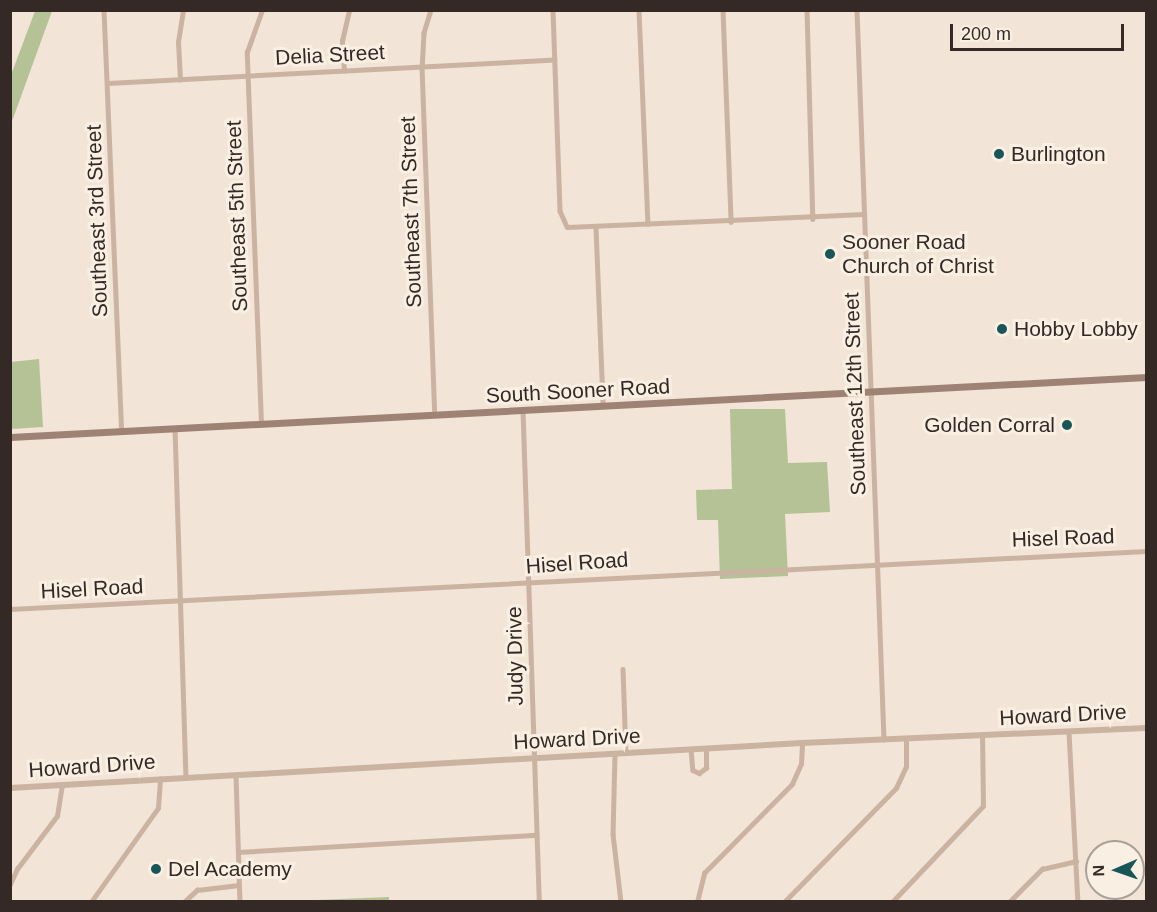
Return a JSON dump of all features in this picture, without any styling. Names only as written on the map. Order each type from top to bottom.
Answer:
[{"type":"main road","name":"South Sooner Road","points":[[10,437],[1146,377]]},
{"type":"street","name":"Southeast 3rd Street","points":[[104,10],[122,431]]},
{"type":"street","points":[[180,80],[178,42],[183,10]]},
{"type":"street","name":"Southeast 5th Street","points":[[261,424],[249,40],[262,10]]},
{"type":"street","points":[[344,70],[342,41],[349,10]]},
{"type":"street","name":"Southeast 7th Street","points":[[431,10],[424,33],[422,67],[435,414]]},
{"type":"street","points":[[553,10],[562,222],[576,229],[648,224],[813,219],[864,214]]},
{"type":"street","points":[[639,10],[648,224]]},
{"type":"street","points":[[723,10],[731,222]]},
{"type":"street","points":[[807,10],[813,219]]},
{"type":"street","name":"Southeast 12th Street","points":[[857,10],[884,740]]},
{"type":"street","name":"Delia Street","points":[[108,83],[554,60]]},
{"type":"street","points":[[596,228],[603,406]]},
{"type":"street","name":"Judy Drive","points":[[523,410],[539,902]]},
{"type":"street","points":[[175,428],[186,776]]},
{"type":"street","name":"Hisel Road","points":[[10,609],[1146,551]]},
{"type":"street","points":[[623,669],[626,753]]},
{"type":"street","name":"Howard Drive","points":[[10,788],[186,776],[802,743],[1146,728]]},
{"type":"street","points":[[1069,732],[1078,902]]},
{"type":"street","points":[[892,902],[983,806],[982,735]]},
{"type":"street","points":[[783,902],[896,788],[906,767],[906,739]]},
{"type":"street","points":[[697,902],[704,873],[792,784],[801,764],[802,743]]},
{"type":"street","points":[[691,749],[693,770],[699,773],[706,768],[706,749]]},
{"type":"street","points":[[615,754],[613,834],[621,902]]},
{"type":"street","points":[[236,775],[240,902]]},
{"type":"street","points":[[91,902],[158,808],[160,778]]},
{"type":"street","points":[[10,884],[11,877],[57,816],[62,785]]},
{"type":"street","points":[[238,852],[537,835]]},
{"type":"street","points":[[1009,902],[1042,869],[1076,861]]},
{"type":"street","points":[[184,902],[197,890],[239,885]]},
{"type":"green space","points":[[35,11],[52,11],[11,124],[11,75]]},
{"type":"green space","points":[[39,359],[43,427],[11,429],[11,362]]},
{"type":"green space","points":[[730,409],[785,409],[788,463],[827,462],[830,512],[785,514],[788,576],[720,579],[718,520],[697,520],[696,490],[732,489]]},
{"type":"green space","points":[[389,897],[389,902],[293,901]]},
{"type":"place","name":"Burlington","points":[[999,154]]},
{"type":"place","name":"Sooner Road Church of Christ","points":[[830,254]]},
{"type":"place","name":"Hobby Lobby","points":[[1002,329]]},
{"type":"place","name":"Golden Corral","points":[[1067,425]]},
{"type":"place","name":"Del Academy","points":[[156,869]]}]
